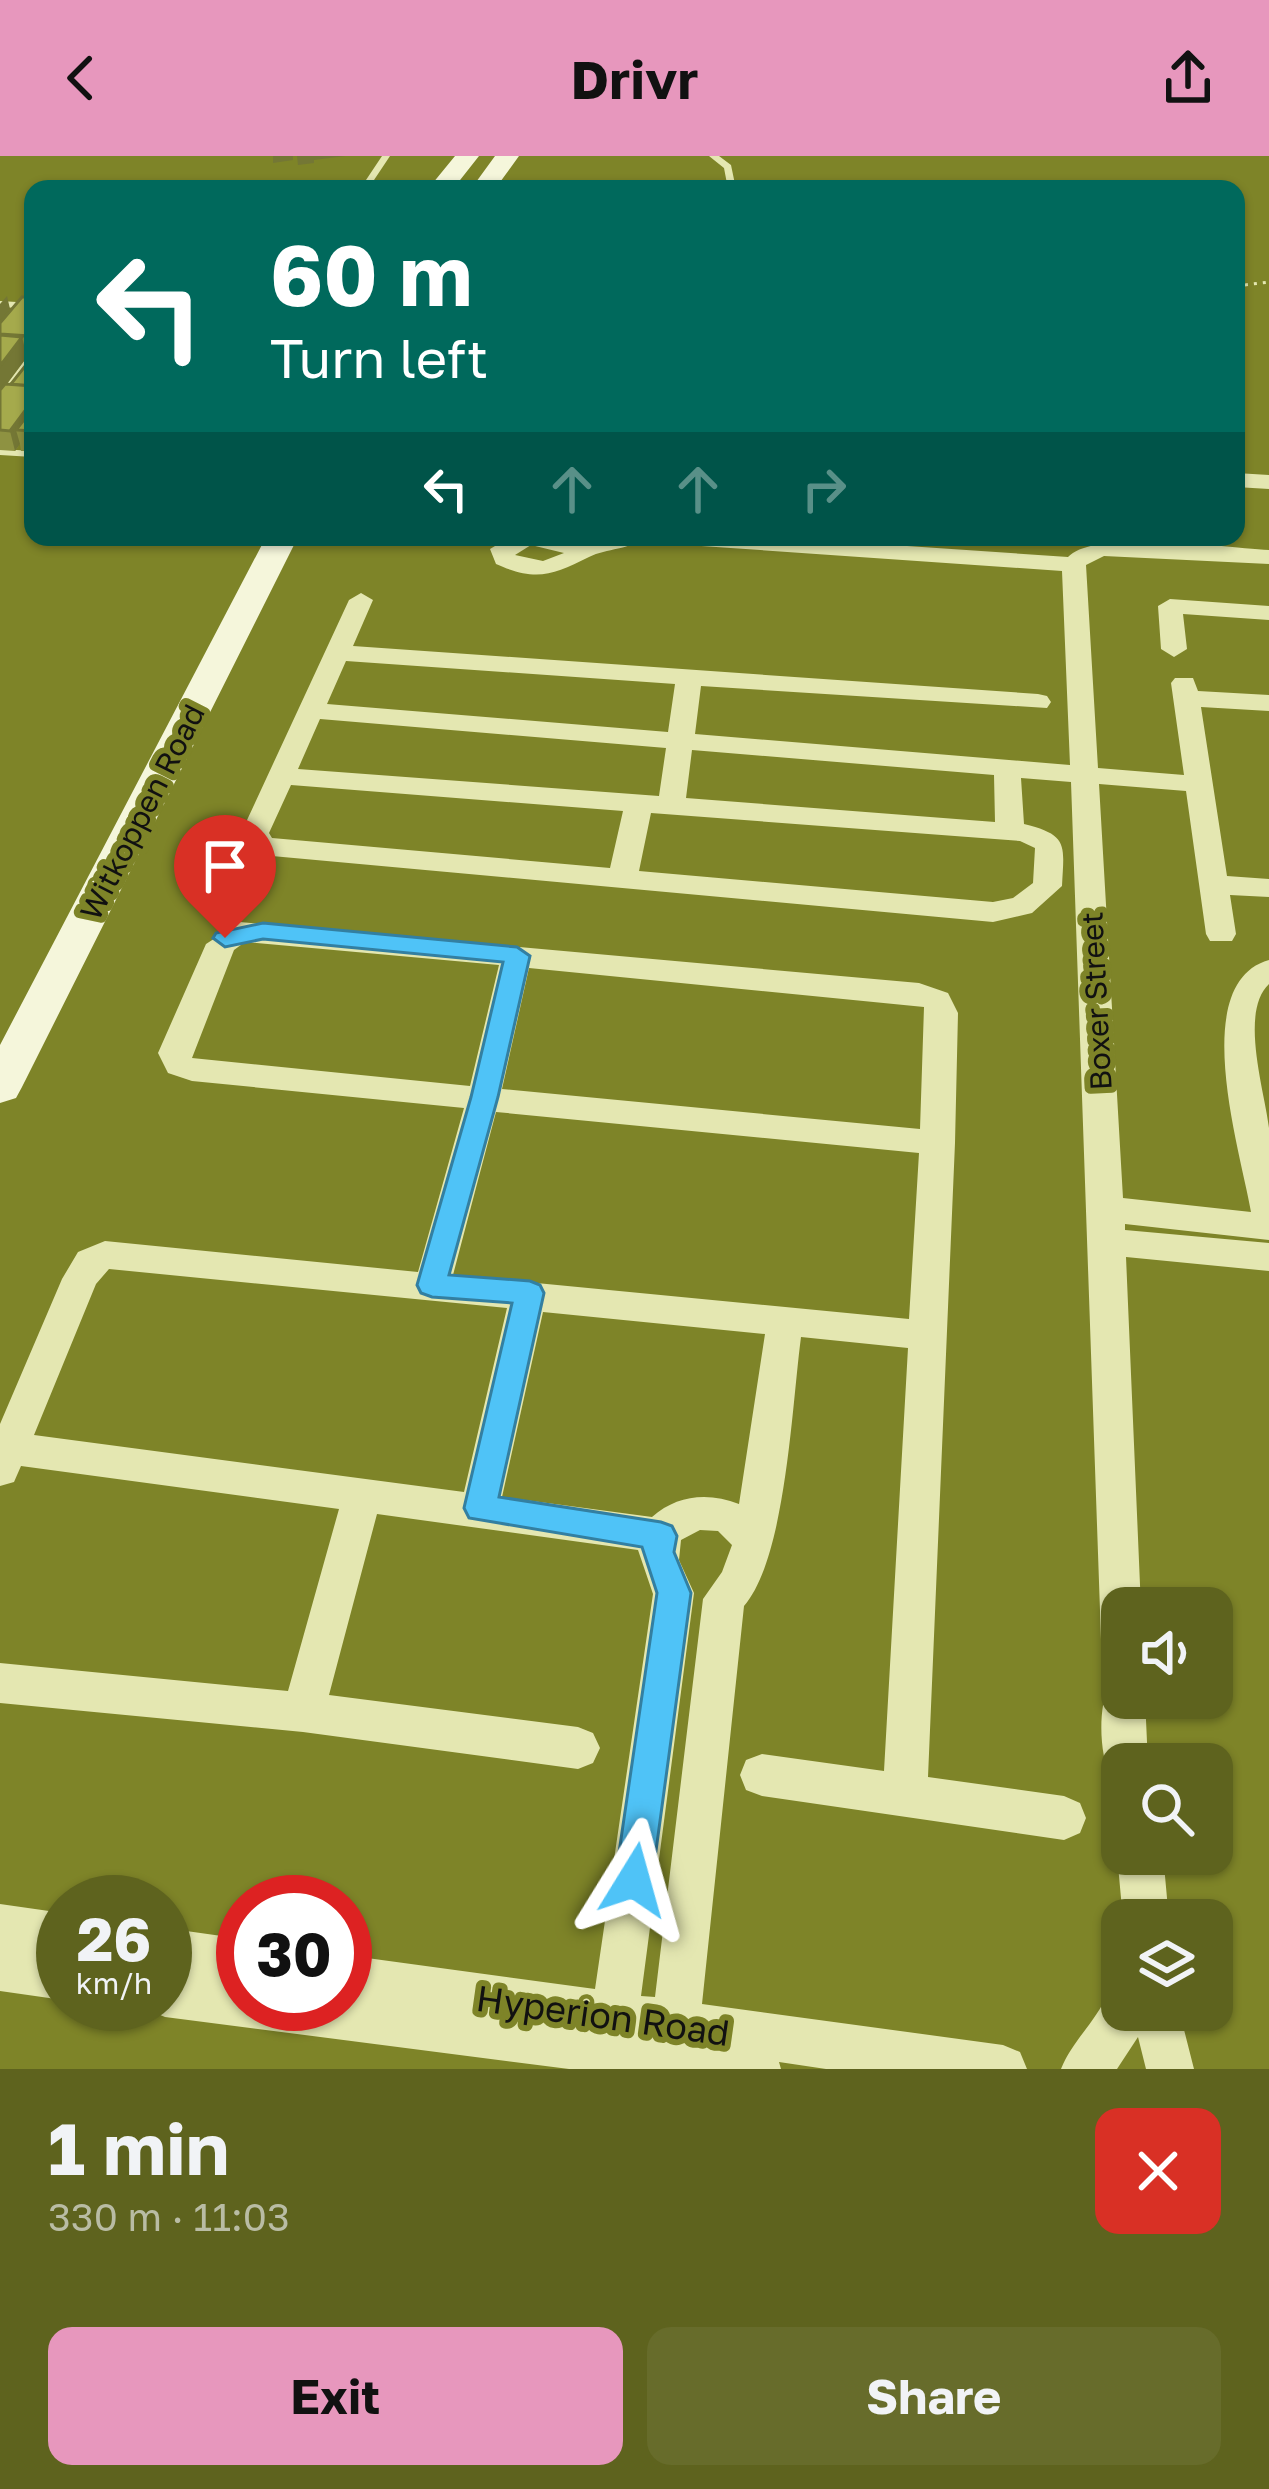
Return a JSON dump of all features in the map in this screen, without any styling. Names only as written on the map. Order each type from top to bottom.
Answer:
[{"type":"main road","points":[[447,180],[467,156]]},
{"type":"main road","name":"Witkoppen Road","points":[[0,1087],[277,546]]},
{"type":"street","points":[[579,552],[601,546]]},
{"type":"street","points":[[938,546],[988,548],[1074,565],[1081,556],[1102,549],[1269,557]]},
{"type":"street","points":[[1160,560],[1174,649]]},
{"type":"street","name":"Boxer Street","points":[[1074,565],[1120,1587]]},
{"type":"street","points":[[284,776],[1010,831],[1044,838],[1050,844],[1047,886],[1034,900],[1006,912],[261,846],[255,833],[361,600]]},
{"type":"street","points":[[1170,606],[1269,613]]},
{"type":"street","points":[[338,652],[1037,702]]},
{"type":"street","points":[[670,808],[689,678]]},
{"type":"street","points":[[1221,934],[1185,691],[1269,704]]},
{"type":"street","points":[[313,711],[1084,771],[1196,784]]},
{"type":"street","points":[[1007,765],[1010,831]]},
{"type":"street","points":[[622,877],[638,806]]},
{"type":"street","points":[[1211,884],[1269,888]]},
{"type":"street","points":[[905,1796],[938,1144],[942,1013],[932,997],[240,932],[221,944],[174,1053],[179,1065],[192,1070],[938,1144]]},
{"type":"street","points":[[432,1285],[517,956]]},
{"type":"street","points":[[1269,970],[1251,982],[1243,998],[1239,1029],[1269,1213]]},
{"type":"street","points":[[1107,1225],[1269,1227]]},
{"type":"street","points":[[1107,1225],[1269,1257]]},
{"type":"street","points":[[661,1536],[363,1493],[5,1459],[80,1279],[96,1257],[137,1255],[925,1335]]},
{"type":"street","points":[[480,1508],[530,1293]]},
{"type":"street","points":[[637,2045],[707,1748],[724,1599],[739,1582],[753,1541],[785,1324]]},
{"type":"street","points":[[303,1712],[363,1493]]},
{"type":"street","points":[[637,2045],[653,1744],[674,1593],[657,1552],[661,1536],[681,1518],[716,1513],[735,1520],[753,1541]]},
{"type":"street","points":[[0,1683],[303,1712],[578,1748]]},
{"type":"street","points":[[653,1744],[707,1748]]},
{"type":"street","points":[[762,1775],[1064,1818]]},
{"type":"street","points":[[0,1927],[36,1932]]},
{"type":"street","points":[[0,1967],[36,1972]]},
{"type":"street","name":"Hyperion Road","points":[[372,1985],[757,2069]]},
{"type":"street","name":"Hyperion Road","points":[[192,1997],[637,2045],[1003,2069]]},
{"type":"street","points":[[1085,2069],[1116,2031]]},
{"type":"street","points":[[1161,2031],[1171,2069]]},
{"type":"lane","points":[[713,156],[728,167],[730,180]]},
{"type":"lane","points":[[0,304],[24,306]]},
{"type":"lane","points":[[0,323],[15,305]]},
{"type":"lane","points":[[16,352],[24,352]]},
{"type":"lane","points":[[16,400],[0,397],[24,365]]},
{"type":"lane","points":[[16,453],[24,441]]},
{"type":"lane","points":[[0,452],[24,453]]},
{"type":"building","points":[[24,297],[24,336],[0,334],[0,323]]},
{"type":"building","points":[[0,335],[22,337],[0,366]]},
{"type":"building","points":[[24,367],[24,385],[11,384]]},
{"type":"building","points":[[5,384],[24,385],[24,412],[10,431],[0,430],[0,390]]},
{"type":"route","points":[[225,938],[263,931],[517,956],[432,1285],[530,1293],[480,1508],[661,1536],[657,1552],[674,1593],[634,1880]]}]
